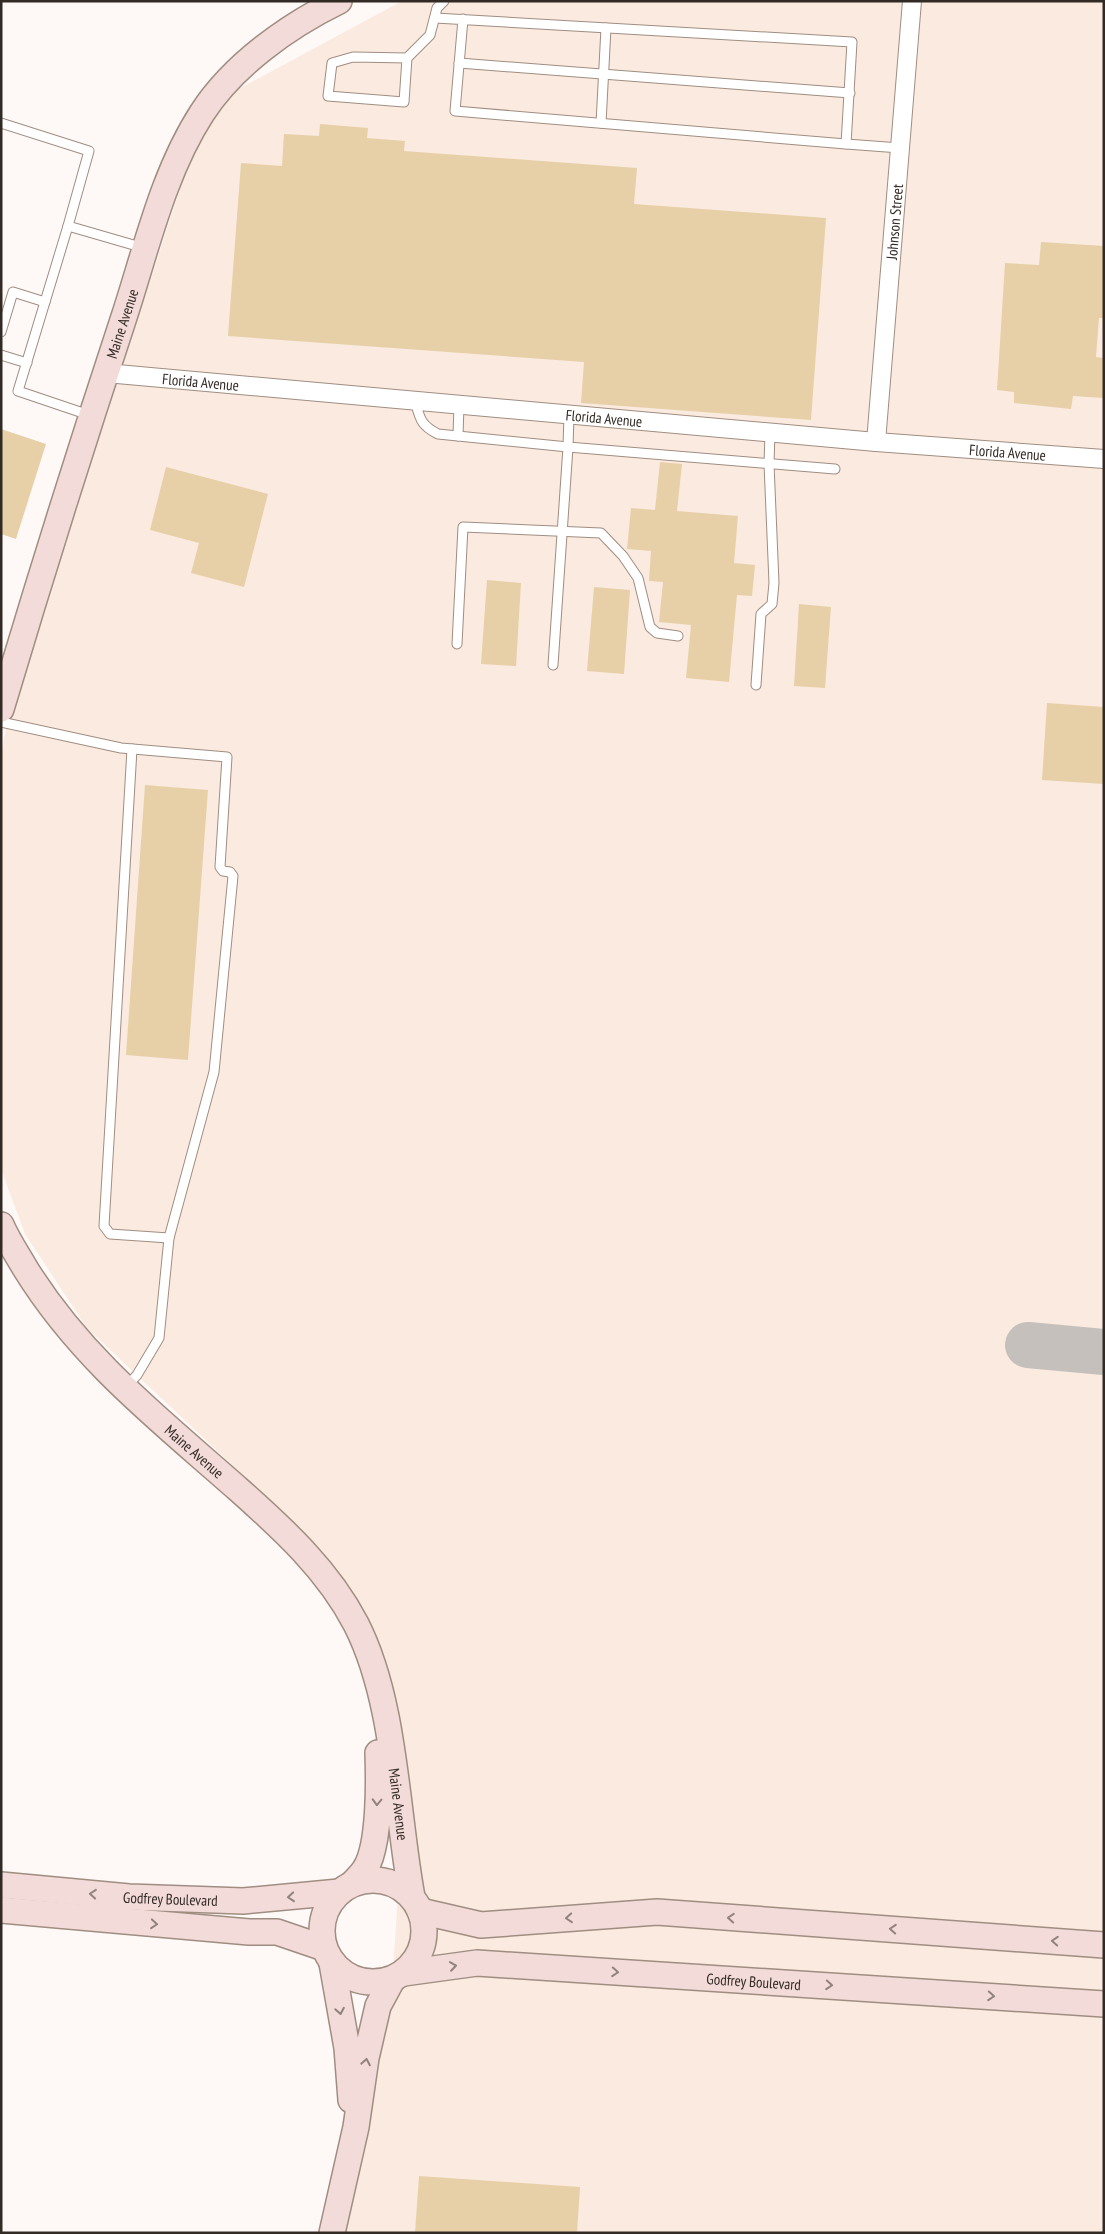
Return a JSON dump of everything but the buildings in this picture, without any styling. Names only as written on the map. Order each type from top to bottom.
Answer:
[{"type":"street","name":"Maine Avenue","points":[[1,709],[92,416],[169,178],[184,142],[203,111],[255,54],[311,14],[339,1]]},
{"type":"street","name":"Johnson Street","points":[[876,442],[912,1]]},
{"type":"street","name":"Florida Avenue","points":[[106,373],[876,442],[1104,459]]},
{"type":"street","name":"Maine Avenue","points":[[1,1225],[6,1237],[37,1288],[68,1330],[98,1364],[277,1524],[308,1556],[337,1592],[356,1625],[377,1683],[416,1904]]},
{"type":"street","name":"Maine Avenue","points":[[346,1888],[366,1868],[372,1849],[377,1817],[379,1771],[377,1683]]},
{"type":"street","points":[[332,2233],[356,2127],[366,2058],[378,2006],[398,1976],[414,1963],[421,1951],[424,1938],[424,1924],[416,1904],[399,1886],[384,1880],[368,1880],[346,1888],[329,1904],[323,1918],[321,1933],[328,1956],[347,2048],[348,2088],[356,2127]]},
{"type":"street","name":"Godfrey Boulevard","points":[[1,1885],[129,1897],[243,1901],[346,1888]]},
{"type":"street","points":[[416,1904],[481,1926],[657,1912],[1104,1944]]},
{"type":"street","name":"Godfrey Boulevard","points":[[1,1910],[249,1932],[277,1932],[328,1956]]},
{"type":"street","points":[[328,1956],[345,1975],[362,1982],[379,1983],[398,1976]]},
{"type":"street","name":"Godfrey Boulevard","points":[[398,1976],[477,1963],[1104,2004]]},
{"type":"lane","points":[[407,58],[353,58],[332,63],[328,96],[404,102],[407,58],[430,35],[435,9],[444,1]]},
{"type":"lane","points":[[435,9],[463,19],[852,42],[846,144]]},
{"type":"lane","points":[[463,19],[455,111],[900,148]]},
{"type":"lane","points":[[601,123],[606,28]]},
{"type":"lane","points":[[459,62],[850,93]]},
{"type":"lane","points":[[1,123],[89,150],[18,390],[92,416]]},
{"type":"lane","points":[[68,226],[146,249]]},
{"type":"lane","points":[[1,332],[13,292],[45,302]]},
{"type":"lane","points":[[1,355],[27,363]]},
{"type":"lane","points":[[415,401],[421,421],[427,429],[438,434],[835,469]]},
{"type":"lane","points":[[458,405],[458,436]]},
{"type":"lane","points":[[553,665],[570,415]]},
{"type":"lane","points":[[756,685],[761,614],[772,604],[774,582],[769,464],[770,432]]},
{"type":"lane","points":[[457,644],[463,527],[562,533],[601,533],[623,556],[638,578],[650,627],[657,633],[678,636]]},
{"type":"lane","points":[[1,722],[132,749],[227,757],[220,867],[224,871],[230,872],[233,876],[214,1072],[169,1238],[159,1338],[137,1375],[125,1388]]},
{"type":"lane","points":[[132,749],[104,1226],[110,1234],[169,1238]]},
{"type":"shaded area","points":[[402,1],[1104,1],[1104,2233],[321,2233],[392,1986],[403,1822],[403,1767],[398,1711],[385,1656],[363,1608],[315,1548],[264,1495],[87,1328],[25,1234],[1,1169],[1,756],[7,723],[198,133],[233,92]]},
{"type":"taxiway","points":[[1028,1345],[1104,1352]]}]
